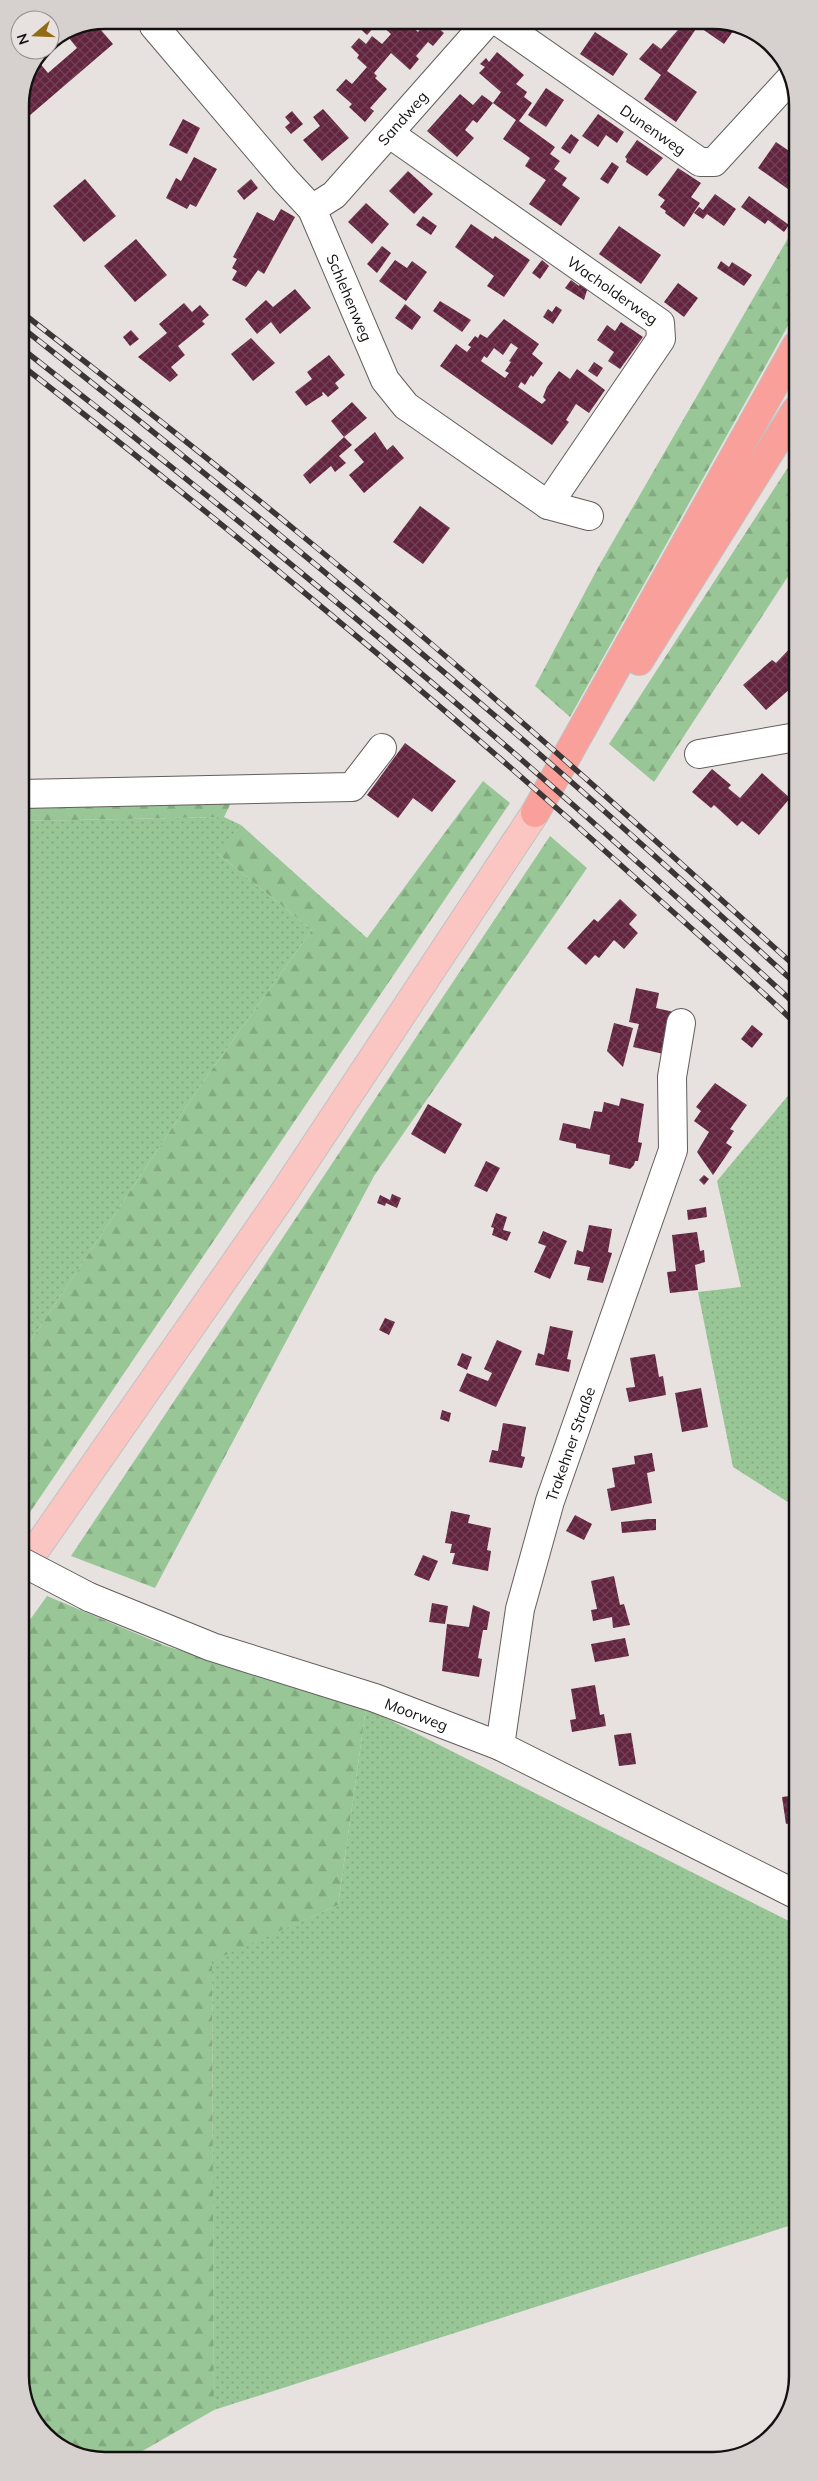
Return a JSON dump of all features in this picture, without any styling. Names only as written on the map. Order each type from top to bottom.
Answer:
[{"type":"highway","points":[[535,813],[789,359]]},
{"type":"highway","points":[[535,813],[586,746],[789,421]]},
{"type":"main road","points":[[29,1559],[279,1200],[535,813]]},
{"type":"street","name":"Schlehenweg","points":[[157,29],[312,209],[385,380],[406,406],[548,504],[589,516]]},
{"type":"street","name":"Sandweg","points":[[312,209],[334,195],[390,134],[481,29]]},
{"type":"street","name":"Dunenweg","points":[[509,29],[700,162],[714,162],[787,84]]},
{"type":"street","name":"Wacholderweg","points":[[390,134],[660,324],[661,339],[548,504]]},
{"type":"street","points":[[699,754],[789,738]]},
{"type":"street","points":[[29,794],[352,787],[382,748]]},
{"type":"street","name":"Trakehner Straße","points":[[500,1746],[520,1609],[550,1501],[673,1150],[672,1076],[682,1023]]},
{"type":"street","name":"Moorweg","points":[[29,1566],[90,1597],[212,1647],[375,1698],[500,1746],[789,1890]]},
{"type":"green space","points":[[789,236],[789,324],[570,717],[535,686],[600,564]]},
{"type":"green space","points":[[789,466],[789,575],[654,782],[609,744]]},
{"type":"green space","points":[[483,781],[510,803],[29,1514],[29,1343],[198,1089],[312,930],[216,852],[241,825],[367,938]]},
{"type":"green space","points":[[236,793],[224,817],[29,821],[29,802]]},
{"type":"green space","points":[[224,817],[241,825],[217,853],[312,930],[198,1089],[29,1343],[29,821]]},
{"type":"green space","points":[[550,836],[587,868],[374,1176],[155,1588],[71,1556]]},
{"type":"green space","points":[[789,1094],[789,1503],[733,1467],[698,1292],[741,1287],[717,1181]]},
{"type":"green space","points":[[47,1596],[166,1646],[366,1708],[338,1905],[212,1961],[214,2410],[141,2452],[90,2451],[67,2442],[51,2430],[42,2418],[31,2396],[29,2386],[29,1621]]},
{"type":"green space","points":[[366,1708],[789,1921],[789,2226],[214,2410],[212,1960],[338,1905]]},
{"type":"building","points":[[102,29],[113,44],[29,116],[30,90],[41,65],[48,73],[77,48],[69,39],[90,30]]},
{"type":"building","points":[[360,29],[372,29],[367,35]]},
{"type":"building","points":[[386,29],[415,29],[418,32],[420,29],[440,29],[444,33],[433,46],[428,42],[416,56],[419,59],[410,70],[391,53],[374,73],[377,76],[375,78],[387,89],[370,108],[374,111],[365,122],[349,107],[352,104],[336,90],[346,79],[352,84],[367,67],[357,58],[359,55],[351,47],[359,38],[366,44],[372,36],[382,44],[391,34]]},
{"type":"building","points":[[677,29],[696,29],[667,71],[697,92],[676,122],[644,99],[661,75],[639,59],[653,43],[661,49],[678,30]]},
{"type":"building","points":[[702,29],[733,31],[724,44]]},
{"type":"building","points":[[595,32],[628,54],[613,76],[580,54]]},
{"type":"building","points":[[497,52],[524,75],[516,84],[527,92],[524,97],[532,103],[519,121],[555,147],[550,154],[560,161],[554,169],[567,178],[562,185],[580,198],[561,226],[529,204],[546,180],[525,166],[530,158],[503,139],[516,120],[493,103],[501,92],[479,73],[485,67],[480,64],[486,58],[489,62]]},
{"type":"building","points":[[546,88],[564,100],[546,127],[528,115]]},
{"type":"building","points":[[460,94],[473,105],[482,95],[493,103],[477,123],[473,120],[465,130],[474,138],[457,157],[427,131]]},
{"type":"building","points":[[323,109],[349,138],[322,161],[303,140],[320,126],[313,117]]},
{"type":"building","points":[[292,111],[303,124],[291,134],[285,127],[290,123],[285,117]]},
{"type":"building","points":[[598,114],[624,132],[617,143],[606,135],[598,147],[582,136]]},
{"type":"building","points":[[183,119],[200,128],[187,154],[169,145]]},
{"type":"building","points":[[571,134],[579,140],[570,154],[561,148]]},
{"type":"building","points":[[637,140],[663,158],[647,176],[626,162],[627,159],[625,157]]},
{"type":"building","points":[[776,142],[789,151],[789,188],[788,189],[758,168]]},
{"type":"building","points":[[194,157],[217,169],[196,207],[190,204],[187,209],[166,198],[176,178],[181,181]]},
{"type":"building","points":[[612,162],[619,167],[608,184],[600,179]]},
{"type":"building","points":[[678,168],[701,183],[691,197],[700,203],[684,227],[660,207],[665,200],[658,195]]},
{"type":"building","points":[[408,171],[433,194],[414,214],[389,191]]},
{"type":"building","points":[[85,179],[116,216],[84,242],[53,206]]},
{"type":"building","points":[[251,179],[258,188],[244,200],[237,191]]},
{"type":"building","points":[[715,194],[736,209],[724,226],[707,214],[703,219],[694,213],[699,207],[703,210]]},
{"type":"building","points":[[749,196],[789,225],[784,232],[768,220],[765,224],[741,207]]},
{"type":"building","points":[[366,203],[389,224],[372,244],[348,222]]},
{"type":"building","points":[[281,209],[295,217],[264,274],[258,270],[246,287],[232,280],[237,271],[232,268],[237,259],[233,257],[257,212],[274,221]]},
{"type":"building","points":[[423,216],[437,226],[431,235],[416,225]]},
{"type":"building","points":[[471,224],[493,239],[495,236],[530,260],[504,297],[487,286],[494,276],[455,247]]},
{"type":"building","points":[[619,226],[661,255],[641,284],[599,254]]},
{"type":"building","points":[[136,239],[167,275],[135,302],[104,266]]},
{"type":"building","points":[[382,246],[391,253],[377,273],[367,264]]},
{"type":"building","points":[[395,260],[407,268],[412,261],[427,272],[406,301],[379,281]]},
{"type":"building","points":[[542,260],[549,266],[540,279],[532,273]]},
{"type":"building","points":[[721,261],[729,267],[732,262],[752,275],[744,286],[717,268]]},
{"type":"building","points":[[571,280],[579,286],[583,280],[588,287],[584,300],[565,288]]},
{"type":"building","points":[[678,283],[698,298],[684,317],[664,302]]},
{"type":"building","points":[[295,289],[311,308],[280,334],[271,322],[257,334],[245,319],[266,300],[273,307]]},
{"type":"building","points":[[440,301],[471,320],[462,332],[433,311]]},
{"type":"building","points":[[184,303],[192,312],[200,305],[209,315],[202,321],[205,324],[178,346],[185,355],[171,367],[178,375],[170,382],[138,357],[167,333],[159,324]]},
{"type":"building","points":[[405,304],[421,317],[412,330],[395,318]]},
{"type":"building","points":[[556,306],[562,310],[553,324],[543,317],[548,309],[552,312]]},
{"type":"building","points":[[504,319],[539,344],[532,354],[543,363],[533,377],[531,375],[525,385],[521,382],[518,387],[542,404],[546,400],[543,397],[547,387],[559,371],[570,379],[577,369],[605,390],[589,413],[576,404],[566,420],[569,422],[552,445],[440,366],[456,344],[467,352],[471,347],[468,345],[475,336],[478,338],[480,334],[487,338]],"holes":[[[511,343],[518,348],[509,361],[511,362],[505,371],[509,373],[505,378],[481,361],[484,356],[487,358],[494,348],[503,355]]]},
{"type":"building","points":[[621,322],[643,337],[620,369],[608,361],[614,352],[597,340],[607,325],[615,331]]},
{"type":"building","points":[[131,330],[139,339],[130,346],[123,337]]},
{"type":"building","points":[[251,338],[275,363],[253,381],[231,354]]},
{"type":"building","points":[[329,355],[345,375],[335,383],[339,388],[328,397],[323,392],[323,395],[306,406],[295,392],[312,379],[307,372]]},
{"type":"building","points":[[594,362],[603,368],[597,377],[588,371]]},
{"type":"building","points":[[352,402],[367,418],[344,437],[331,421]]},
{"type":"building","points":[[375,432],[387,450],[393,445],[404,458],[364,493],[349,475],[364,462],[354,450]]},
{"type":"building","points":[[344,437],[352,445],[339,456],[346,463],[335,472],[331,466],[310,484],[303,475]]},
{"type":"building","points":[[420,506],[450,528],[423,564],[393,542]]},
{"type":"building","points":[[789,649],[789,690],[766,710],[743,685],[772,660],[776,663]]},
{"type":"building","points":[[405,743],[456,781],[432,812],[413,798],[398,818],[367,795]]},
{"type":"building","points":[[712,769],[731,785],[728,788],[740,798],[762,773],[789,799],[759,835],[742,821],[737,826],[714,805],[711,808],[692,792]]},
{"type":"building","points":[[620,899],[637,915],[629,924],[638,933],[624,949],[614,940],[599,958],[595,955],[586,965],[567,948],[594,919],[598,922]]},
{"type":"building","points":[[636,988],[659,993],[656,1008],[674,1012],[668,1055],[633,1047],[639,1024],[629,1022]]},
{"type":"building","points":[[614,1023],[633,1028],[623,1067],[607,1051]]},
{"type":"building","points":[[752,1025],[763,1034],[752,1048],[741,1039]]},
{"type":"building","points":[[715,1083],[747,1105],[730,1129],[734,1131],[726,1143],[732,1147],[713,1175],[697,1152],[709,1132],[694,1121],[701,1111],[696,1107]]},
{"type":"building","points":[[621,1098],[644,1104],[638,1142],[642,1143],[638,1161],[635,1161],[630,1169],[609,1164],[610,1155],[576,1148],[576,1144],[559,1140],[563,1123],[590,1129],[594,1111],[602,1112],[604,1102],[619,1106]]},
{"type":"building","points":[[428,1104],[462,1124],[445,1154],[411,1134]]},
{"type":"building","points":[[486,1161],[500,1168],[487,1192],[474,1186]]},
{"type":"building","points":[[704,1175],[709,1179],[704,1185],[699,1180]]},
{"type":"building","points":[[392,1194],[401,1198],[397,1208],[386,1203],[385,1206],[377,1203],[380,1195],[390,1200]]},
{"type":"building","points":[[706,1207],[707,1217],[688,1220],[687,1210]]},
{"type":"building","points":[[496,1213],[507,1217],[503,1230],[511,1232],[507,1241],[492,1235],[494,1228],[491,1227]]},
{"type":"building","points":[[589,1225],[612,1229],[608,1252],[612,1253],[603,1283],[587,1280],[590,1267],[574,1264],[577,1250],[583,1252]]},
{"type":"building","points":[[543,1231],[567,1241],[550,1279],[534,1272],[546,1246],[538,1243]]},
{"type":"building","points":[[697,1232],[700,1251],[704,1250],[705,1262],[695,1265],[698,1290],[670,1293],[667,1272],[676,1271],[672,1235]]},
{"type":"building","points":[[385,1318],[395,1322],[389,1335],[379,1330]]},
{"type":"building","points":[[550,1326],[573,1331],[567,1359],[571,1360],[569,1372],[535,1365],[538,1353],[544,1355]]},
{"type":"building","points":[[497,1340],[522,1351],[496,1407],[459,1391],[467,1373],[488,1381],[492,1373],[484,1369]]},
{"type":"building","points":[[462,1353],[472,1357],[467,1370],[457,1365]]},
{"type":"building","points":[[655,1354],[659,1377],[663,1376],[666,1395],[629,1402],[626,1388],[635,1387],[630,1358]]},
{"type":"building","points":[[701,1388],[708,1427],[682,1432],[675,1393]]},
{"type":"building","points":[[442,1410],[451,1413],[449,1422],[440,1419]]},
{"type":"building","points":[[503,1423],[526,1427],[521,1456],[525,1457],[522,1468],[489,1462],[492,1450],[498,1451]]},
{"type":"building","points":[[652,1453],[655,1471],[647,1473],[652,1503],[611,1511],[607,1489],[615,1487],[612,1468],[635,1464],[634,1456]]},
{"type":"building","points":[[451,1511],[470,1515],[468,1523],[491,1528],[487,1550],[491,1551],[488,1571],[452,1564],[455,1553],[450,1553],[452,1544],[445,1543]]},
{"type":"building","points":[[575,1515],[592,1524],[584,1540],[566,1531]]},
{"type":"building","points":[[656,1519],[656,1530],[622,1533],[621,1522]]},
{"type":"building","points":[[423,1555],[438,1561],[429,1581],[414,1575]]},
{"type":"building","points":[[614,1576],[620,1605],[624,1604],[630,1625],[613,1628],[612,1617],[593,1621],[591,1610],[597,1609],[591,1581]]},
{"type":"building","points":[[432,1603],[448,1606],[445,1624],[429,1622]]},
{"type":"building","points":[[473,1605],[490,1612],[487,1630],[483,1630],[478,1658],[482,1659],[479,1677],[442,1671],[447,1624],[469,1627]]},
{"type":"building","points":[[625,1638],[629,1656],[595,1662],[591,1644]]},
{"type":"building","points":[[595,1685],[600,1715],[604,1714],[606,1726],[572,1732],[570,1720],[576,1719],[571,1689]]},
{"type":"building","points":[[631,1733],[636,1764],[619,1766],[614,1735]]},
{"type":"building","points":[[789,1796],[789,1823],[786,1824],[782,1797]]},
{"type":"railway","points":[[29,318],[196,449],[363,586],[551,748],[789,961]]},
{"type":"railway","points":[[29,333],[331,577],[453,680],[620,825],[789,978]]},
{"type":"railway","points":[[29,354],[262,540],[420,672],[575,807],[789,999]]},
{"type":"railway","points":[[29,371],[177,488],[407,679],[558,810],[789,1018]]}]
